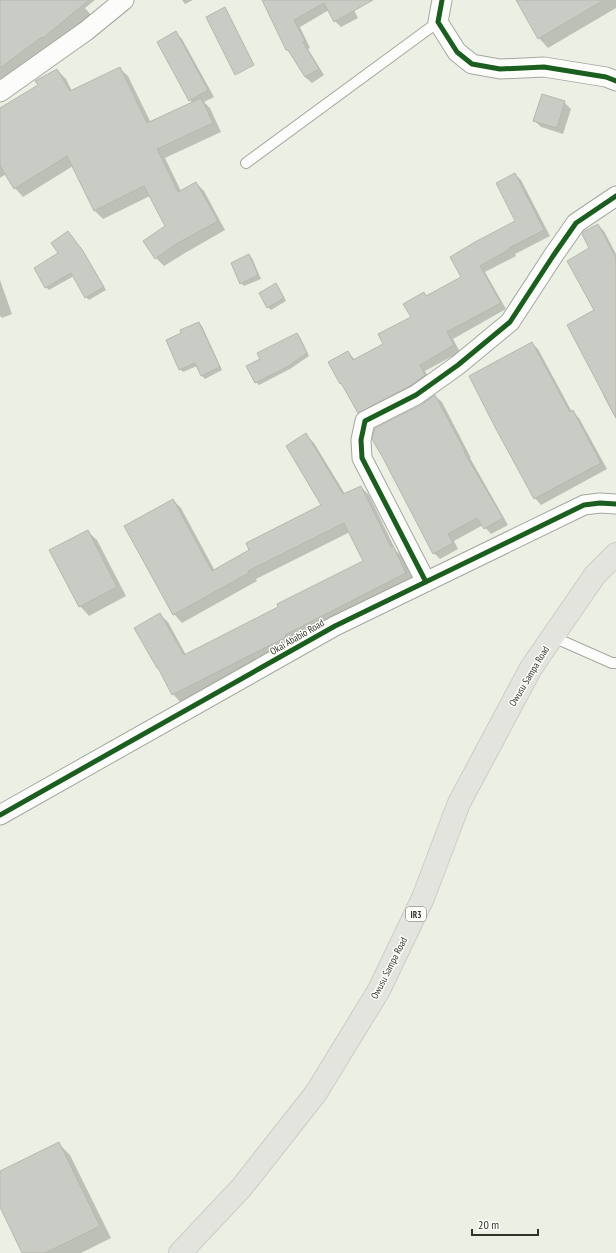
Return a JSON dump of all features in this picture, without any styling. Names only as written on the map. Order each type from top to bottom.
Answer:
[{"type":"main road","name":"Owusu Sampa Road","points":[[180,1253],[242,1187],[316,1093],[379,990],[423,898],[459,803],[531,668],[595,575],[616,554]]},
{"type":"street","points":[[0,92],[86,31],[124,0]]},
{"type":"street","points":[[442,0],[438,22],[457,52],[472,64],[500,70],[544,67],[606,77],[616,81]]},
{"type":"street","points":[[426,582],[362,458],[361,440],[365,421],[416,395],[458,365],[510,322],[552,256],[576,223],[616,196]]},
{"type":"street","name":"Okai Ababio Road","points":[[0,816],[335,626],[584,505],[600,503],[616,504]]},
{"type":"lane","points":[[246,163],[438,22]]},
{"type":"lane","points":[[552,637],[612,663],[616,663]]},
{"type":"building","points":[[0,0],[89,0],[43,38],[42,37],[0,68]]},
{"type":"building","points":[[262,0],[373,0],[334,22],[324,3],[294,20],[305,41],[303,42],[319,69],[305,77],[288,50],[286,50]]},
{"type":"building","points":[[516,0],[604,0],[538,39]]},
{"type":"building","points":[[225,7],[254,65],[235,75],[206,17]]},
{"type":"building","points":[[176,31],[208,90],[189,101],[157,42]]},
{"type":"building","points":[[120,67],[147,123],[201,98],[213,123],[157,149],[178,192],[196,182],[218,221],[176,244],[155,259],[143,241],[165,226],[144,186],[94,211],[67,156],[14,189],[0,166],[0,108],[38,85],[35,81],[57,69],[70,91]]},
{"type":"building","points":[[542,94],[565,101],[557,128],[533,121]]},
{"type":"building","points":[[515,173],[544,230],[509,248],[510,249],[480,266],[501,303],[447,332],[454,345],[420,365],[425,375],[410,386],[358,413],[328,362],[348,351],[353,360],[383,344],[378,334],[411,317],[403,304],[424,292],[426,296],[461,277],[450,257],[515,221],[496,183]]},
{"type":"building","points":[[598,224],[616,258],[616,418],[567,325],[594,310],[567,261],[589,248],[582,234]]},
{"type":"building","points":[[68,231],[83,251],[104,287],[85,298],[71,273],[45,288],[34,268],[58,253],[51,243]]},
{"type":"building","points":[[249,254],[258,275],[240,284],[231,263]]},
{"type":"building","points":[[276,283],[284,298],[267,308],[259,293]]},
{"type":"building","points":[[199,322],[220,367],[201,376],[195,363],[179,370],[166,340],[181,333],[180,330]]},
{"type":"building","points":[[297,333],[307,353],[287,367],[255,383],[246,366],[260,359],[257,353]]},
{"type":"building","points":[[532,342],[570,412],[573,410],[601,463],[534,499],[469,376]]},
{"type":"building","points":[[435,395],[465,451],[464,452],[503,518],[484,529],[477,518],[448,534],[453,543],[433,554],[372,439],[375,428],[421,405]]},
{"type":"building","points":[[306,433],[343,494],[361,486],[391,547],[393,546],[406,573],[285,635],[286,637],[172,695],[134,628],[160,613],[184,655],[278,607],[277,604],[363,561],[344,523],[248,571],[249,573],[173,615],[124,526],[173,499],[212,571],[249,550],[246,543],[321,505],[286,446]]},
{"type":"building","points":[[88,530],[117,587],[79,607],[49,550]]},
{"type":"building","points":[[59,1142],[100,1226],[45,1253],[22,1253],[0,1207],[0,1171]]},
{"type":"cycle path","points":[[442,0],[438,22],[457,52],[472,64],[500,69],[544,67],[606,77],[616,81]]},
{"type":"cycle path","points":[[426,582],[362,458],[361,440],[365,421],[416,395],[458,365],[510,322],[576,223],[616,196]]},
{"type":"cycle path","points":[[0,815],[335,626],[584,505],[600,503],[616,504]]}]
